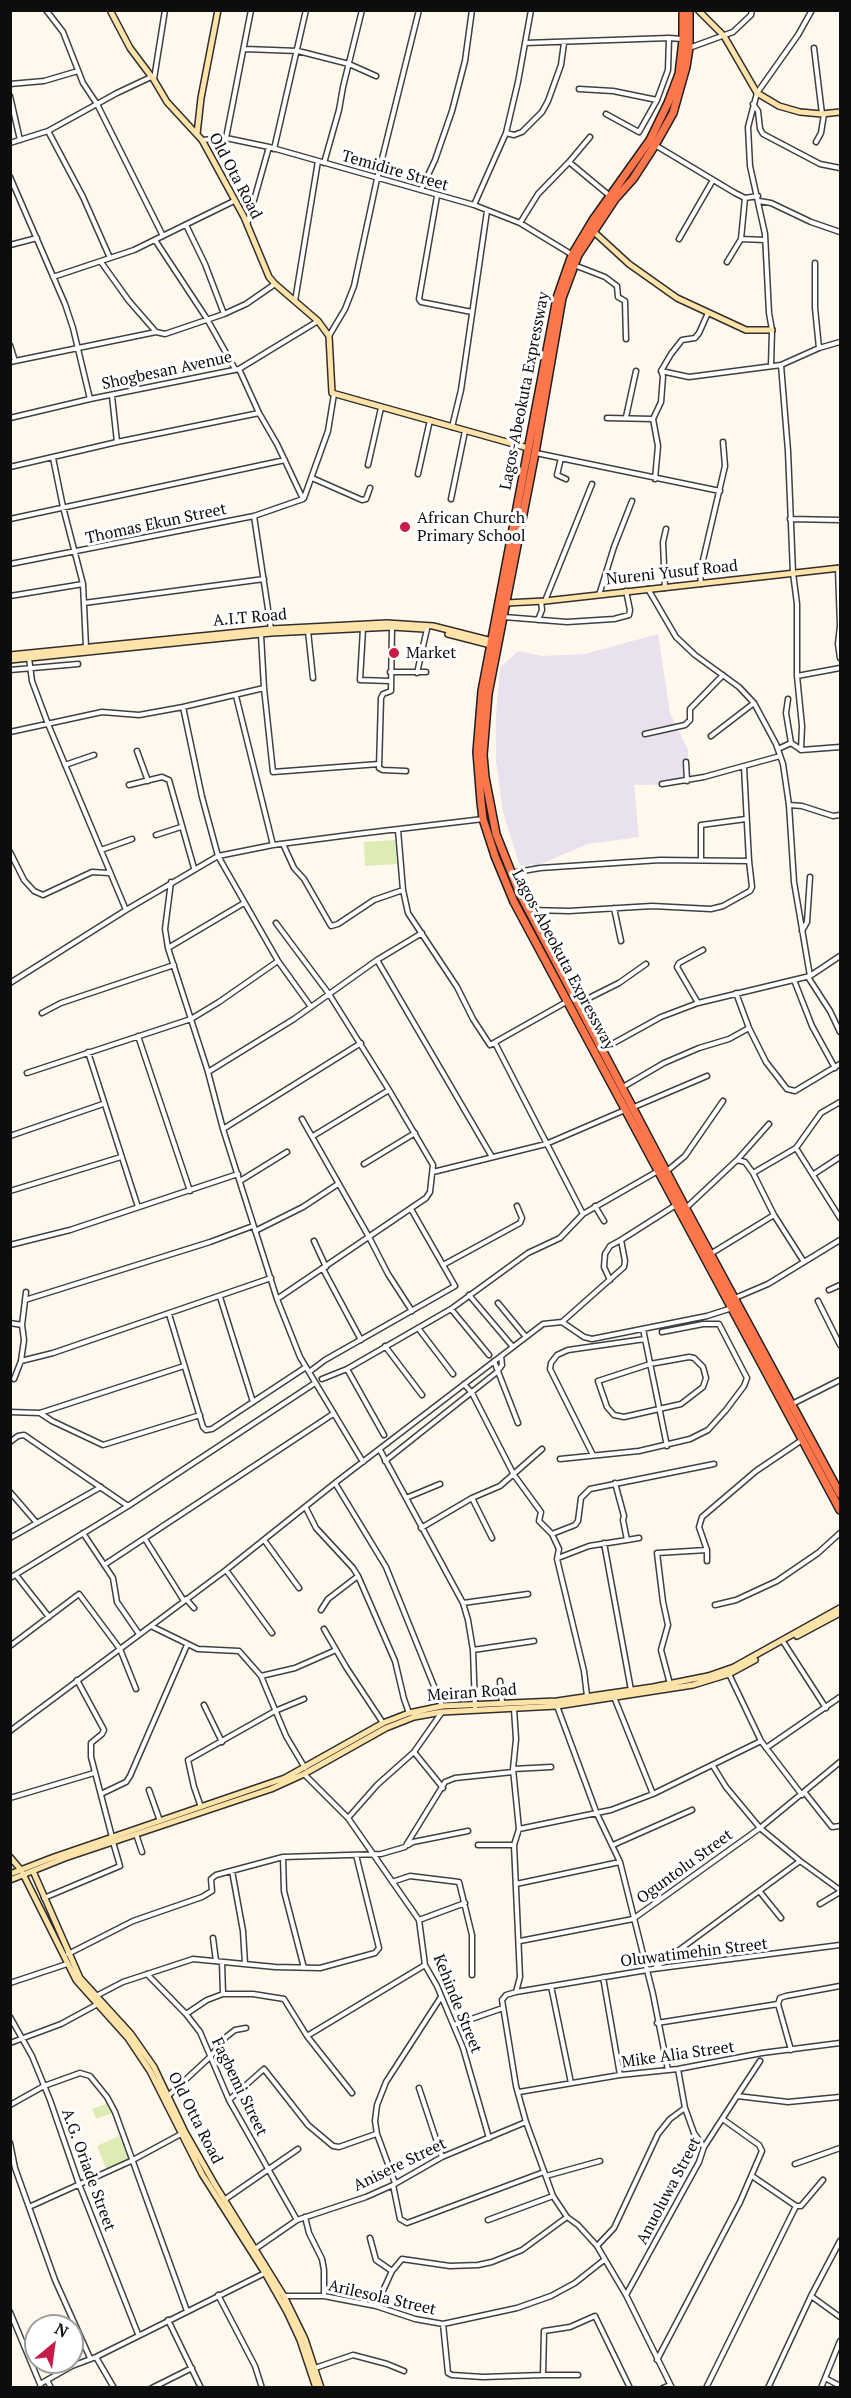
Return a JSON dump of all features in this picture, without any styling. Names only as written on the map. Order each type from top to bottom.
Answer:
[{"type":"highway","name":"Lagos-Abeokuta Expressway","points":[[683,10],[683,39],[679,74],[657,128],[572,255],[557,297],[491,643],[477,731],[478,772],[483,819],[514,902],[667,1171],[840,1494]]},
{"type":"highway","name":"Lagos-Abeokuta Expressway","points":[[689,10],[689,48],[679,97],[655,145],[593,231],[573,265],[560,306],[535,453],[488,694],[483,755],[491,813],[510,873],[623,1087],[658,1171],[840,1510]]},
{"type":"street","points":[[46,10],[63,32],[78,71],[163,236]]},
{"type":"street","points":[[10,143],[48,130],[153,78],[165,10]]},
{"type":"street","points":[[197,134],[201,98],[218,10]]},
{"type":"street","points":[[226,138],[251,10]]},
{"type":"street","points":[[247,226],[298,51],[306,10]]},
{"type":"street","points":[[324,163],[362,10]]},
{"type":"street","points":[[303,499],[328,431],[334,394],[329,336],[345,309],[354,286],[377,179],[419,10]]},
{"type":"street","points":[[421,190],[435,160],[452,111],[465,62],[472,10]]},
{"type":"street","points":[[474,206],[506,133],[531,10]]},
{"type":"street","points":[[698,10],[724,36],[757,93],[787,109],[823,114],[840,112]]},
{"type":"street","points":[[689,48],[724,36],[740,27],[751,15],[752,10]]},
{"type":"street","points":[[771,366],[772,330],[765,240],[750,156],[748,127],[757,93],[798,35],[812,10]]},
{"type":"street","name":"Old Ota Road","points":[[111,11],[122,35],[174,110],[202,140],[247,226],[264,267],[275,284],[318,321],[329,336]]},
{"type":"street","points":[[606,114],[639,132],[657,100],[668,70],[669,38]]},
{"type":"street","points":[[525,43],[683,39]]},
{"type":"street","points":[[506,133],[514,135],[522,132],[542,112],[561,65],[564,43]]},
{"type":"street","points":[[814,48],[823,114],[820,134],[816,142]]},
{"type":"street","points":[[245,49],[298,51],[349,64],[376,76]]},
{"type":"street","points":[[10,84],[44,81],[78,71]]},
{"type":"street","points":[[579,89],[614,91],[657,100]]},
{"type":"street","points":[[10,96],[20,140]]},
{"type":"street","points":[[753,104],[758,111],[760,129],[763,134],[819,164],[840,168]]},
{"type":"street","points":[[48,130],[83,197],[110,258]]},
{"type":"street","points":[[520,223],[538,194],[590,137]]},
{"type":"street","name":"Temidire Street","points":[[202,140],[226,138],[271,148],[474,206],[520,223],[572,255]]},
{"type":"street","points":[[655,145],[745,198],[759,198],[811,222],[840,232]]},
{"type":"street","points":[[295,301],[318,161]]},
{"type":"street","points":[[568,162],[610,196]]},
{"type":"street","points":[[10,177],[65,304],[79,350],[90,399]]},
{"type":"street","points":[[679,239],[713,180]]},
{"type":"street","points":[[10,196],[18,196]]},
{"type":"street","points":[[437,196],[419,299],[421,302],[472,312]]},
{"type":"street","points":[[727,262],[741,239],[745,198]]},
{"type":"street","points":[[53,277],[101,262],[155,240],[234,201]]},
{"type":"street","points":[[452,427],[461,390],[487,211]]},
{"type":"street","points":[[186,225],[205,264],[224,314]]},
{"type":"street","points":[[593,231],[629,264],[662,289],[746,330],[772,330]]},
{"type":"street","points":[[10,245],[38,238]]},
{"type":"street","points":[[741,239],[765,240]]},
{"type":"street","points":[[155,240],[237,369],[303,499]]},
{"type":"street","points":[[101,262],[129,302],[156,332]]},
{"type":"street","points":[[815,263],[815,309],[819,348]]},
{"type":"street","points":[[573,265],[605,277],[617,286],[618,297],[625,301],[626,339]]},
{"type":"street","points":[[10,345],[13,362],[79,350],[156,332],[165,334],[246,304],[275,284]]},
{"type":"street","points":[[655,480],[658,447],[653,419],[661,402],[663,376],[661,371],[682,340],[695,338],[708,313]]},
{"type":"street","name":"Shogbesan Avenue","points":[[10,418],[237,369],[318,321]]},
{"type":"street","points":[[661,371],[689,377],[781,365],[819,348],[840,342]]},
{"type":"street","points":[[781,365],[788,451],[793,573],[797,604],[797,676],[802,726],[801,750]]},
{"type":"street","points":[[626,417],[636,371]]},
{"type":"street","points":[[334,394],[528,448]]},
{"type":"street","points":[[112,396],[117,442]]},
{"type":"street","points":[[368,465],[381,408]]},
{"type":"street","points":[[10,467],[259,413]]},
{"type":"street","points":[[607,418],[653,419]]},
{"type":"street","points":[[418,474],[430,420]]},
{"type":"street","points":[[451,499],[465,431]]},
{"type":"street","points":[[701,584],[702,563],[724,466],[723,442]]},
{"type":"street","points":[[535,453],[655,480],[720,491]]},
{"type":"street","points":[[53,458],[83,584],[86,647]]},
{"type":"street","points":[[561,458],[557,475],[566,479]]},
{"type":"street","points":[[10,519],[285,460]]},
{"type":"street","points":[[312,478],[362,500],[366,499],[370,488]]},
{"type":"street","points":[[538,620],[543,601],[592,484]]},
{"type":"street","name":"Thomas Ekun Street","points":[[10,564],[254,516],[303,499]]},
{"type":"street","points":[[599,595],[632,501]]},
{"type":"street","points":[[254,516],[271,628]]},
{"type":"street","points":[[790,519],[840,520]]},
{"type":"street","points":[[665,588],[663,542],[666,529]]},
{"type":"street","points":[[839,568],[838,644],[840,658]]},
{"type":"street","name":"Nureni Yusuf Road","points":[[506,603],[543,601],[839,568]]},
{"type":"street","points":[[84,603],[264,579]]},
{"type":"street","points":[[10,596],[83,584]]},
{"type":"street","points":[[648,588],[676,637],[754,703],[778,749],[789,805],[794,882],[809,977],[840,1032]]},
{"type":"street","points":[[504,617],[584,622],[629,615],[626,591]]},
{"type":"street","name":"A.I.T Road","points":[[10,658],[261,635],[291,630],[412,624],[433,626],[491,643]]},
{"type":"street","points":[[392,627],[391,691],[383,694],[381,698],[379,764],[380,770],[406,771]]},
{"type":"street","name":"A.I.T Road","points":[[10,658],[86,647],[271,628],[308,631],[392,627],[427,629],[491,643]]},
{"type":"street","points":[[363,629],[360,680],[390,681]]},
{"type":"street","points":[[417,672],[427,629]]},
{"type":"street","points":[[308,631],[313,678]]},
{"type":"street","points":[[261,635],[273,772],[379,764]]},
{"type":"street","points":[[57,655],[59,666]]},
{"type":"street","points":[[29,657],[30,669],[48,724],[126,910]]},
{"type":"street","points":[[10,670],[78,664]]},
{"type":"street","points":[[797,676],[840,668]]},
{"type":"street","points":[[390,672],[426,672]]},
{"type":"street","points":[[645,734],[688,723],[690,709],[723,675]]},
{"type":"street","points":[[10,732],[102,712],[132,715],[183,707],[264,688]]},
{"type":"street","points":[[236,696],[273,845]]},
{"type":"street","points":[[788,699],[786,713],[791,743],[801,750],[840,747]]},
{"type":"street","points":[[711,736],[754,703]]},
{"type":"street","points":[[183,707],[218,856],[278,961],[311,1007]]},
{"type":"street","points":[[778,749],[791,743]]},
{"type":"street","points":[[137,751],[147,781]]},
{"type":"street","points":[[65,765],[94,755]]},
{"type":"street","points":[[662,784],[687,781],[780,756]]},
{"type":"street","points":[[686,762],[687,781]]},
{"type":"street","points":[[528,910],[657,906],[711,909],[723,906],[752,889],[748,861],[744,767]]},
{"type":"street","points":[[129,785],[162,777],[169,780],[194,868]]},
{"type":"street","points":[[789,805],[802,806],[833,816],[840,815]]},
{"type":"street","points":[[10,983],[171,882],[218,856],[273,845],[483,819]]},
{"type":"street","points":[[701,860],[700,825],[746,819]]},
{"type":"street","points":[[156,835],[181,827]]},
{"type":"street","points":[[398,830],[403,890],[408,913],[490,1045],[568,1000]]},
{"type":"street","points":[[101,850],[132,839]]},
{"type":"street","points":[[283,844],[294,868],[304,879],[331,926],[338,924],[374,900],[403,890]]},
{"type":"street","points":[[10,852],[24,880],[34,891],[42,895],[92,872],[109,873]]},
{"type":"street","points":[[510,873],[667,860],[748,861]]},
{"type":"street","points":[[802,931],[807,922],[810,877]]},
{"type":"street","points":[[171,882],[165,929],[168,948],[277,1299],[287,1328],[307,1369],[363,1462]]},
{"type":"street","points":[[168,948],[244,903]]},
{"type":"street","points":[[614,908],[621,941]]},
{"type":"street","points":[[276,923],[329,994],[361,1043],[432,1162],[428,1195],[411,1209],[277,1299]]},
{"type":"street","points":[[208,1072],[311,1007],[377,960],[422,933]]},
{"type":"street","points":[[698,1003],[677,967],[679,963],[703,950]]},
{"type":"street","points":[[603,1049],[661,1017],[698,1003],[809,977],[840,956]]},
{"type":"street","points":[[377,960],[492,1157]]},
{"type":"street","points":[[27,1073],[191,1019],[278,961]]},
{"type":"street","points":[[578,1003],[619,982],[646,964]]},
{"type":"street","points":[[42,1013],[61,1003],[174,965]]},
{"type":"street","points":[[794,980],[812,1026],[835,1068]]},
{"type":"street","points":[[736,993],[749,1028],[766,1062],[791,1091],[795,1091],[840,1064]]},
{"type":"street","points":[[623,1087],[683,1054],[729,1039],[749,1028]]},
{"type":"street","points":[[138,1036],[190,1191]]},
{"type":"street","points":[[495,1042],[583,1214]]},
{"type":"street","points":[[223,1129],[361,1043]]},
{"type":"street","points":[[88,1052],[138,1207]]},
{"type":"street","points":[[432,1172],[546,1144],[707,1076]]},
{"type":"street","points":[[313,1136],[389,1090]]},
{"type":"street","points":[[667,1171],[685,1156],[723,1101]]},
{"type":"street","points":[[753,1173],[796,1148],[821,1113],[840,1102]]},
{"type":"street","points":[[10,1136],[104,1104]]},
{"type":"street","points":[[302,1119],[388,1274],[412,1311]]},
{"type":"street","points":[[686,1209],[737,1160],[769,1124]]},
{"type":"street","points":[[364,1164],[415,1133]]},
{"type":"street","points":[[796,1148],[840,1218]]},
{"type":"street","points":[[240,1180],[287,1152]]},
{"type":"street","points":[[10,1191],[121,1157]]},
{"type":"street","points":[[814,1174],[840,1157]]},
{"type":"street","points":[[737,1160],[745,1162],[753,1173],[774,1215],[804,1262]]},
{"type":"street","points":[[322,1379],[346,1369],[451,1309],[528,1253],[560,1238],[583,1214],[595,1206],[658,1171]]},
{"type":"street","points":[[10,1245],[70,1230],[238,1174]]},
{"type":"street","points":[[255,1231],[303,1207],[338,1184]]},
{"type":"street","points":[[610,1280],[604,1267],[605,1254],[610,1246],[676,1205]]},
{"type":"street","points":[[443,1265],[520,1223],[522,1218],[517,1206]]},
{"type":"street","points":[[595,1206],[604,1221]]},
{"type":"street","points":[[168,1314],[204,1427],[210,1431],[307,1369],[455,1286],[411,1209]]},
{"type":"street","points":[[712,1253],[774,1215]]},
{"type":"street","points":[[25,1300],[254,1226]]},
{"type":"street","points":[[10,1731],[226,1570],[335,1483],[543,1324],[562,1322],[624,1267],[626,1261],[621,1240]]},
{"type":"street","points":[[735,1298],[768,1284],[840,1240]]},
{"type":"street","points":[[314,1241],[361,1340]]},
{"type":"street","points":[[21,1361],[53,1353],[271,1278]]},
{"type":"street","points":[[829,1290],[840,1285]]},
{"type":"street","points":[[14,1379],[21,1361],[24,1340],[22,1325],[26,1292]]},
{"type":"street","points":[[469,1295],[513,1347]]},
{"type":"street","points":[[220,1297],[253,1402]]},
{"type":"street","points":[[818,1301],[840,1345]]},
{"type":"street","points":[[498,1303],[526,1337]]},
{"type":"street","points":[[562,1322],[588,1339],[617,1336],[707,1316],[732,1307]]},
{"type":"street","points":[[451,1309],[489,1354]]},
{"type":"street","points":[[10,1323],[22,1325]]},
{"type":"street","points":[[560,1460],[667,1446],[690,1439],[708,1430],[744,1386],[747,1378],[719,1324],[703,1324],[662,1332]]},
{"type":"street","points":[[418,1328],[453,1374]]},
{"type":"street","points":[[643,1329],[667,1446]]},
{"type":"street","points":[[593,1455],[550,1369],[551,1363],[557,1355],[568,1350],[645,1339]]},
{"type":"street","points":[[385,1346],[422,1395]]},
{"type":"street","points":[[385,1461],[497,1372],[502,1365],[501,1356]]},
{"type":"street","points":[[694,1358],[703,1367],[706,1378],[703,1387],[690,1399],[676,1406],[661,1409],[624,1417],[614,1415],[606,1407],[598,1382],[650,1364],[694,1358]]},
{"type":"street","points":[[494,1361],[518,1423]]},
{"type":"street","points":[[10,1412],[40,1413],[184,1366]]},
{"type":"street","points":[[346,1369],[384,1435]]},
{"type":"street","points":[[792,1404],[840,1380]]},
{"type":"street","points":[[10,1578],[128,1506],[315,1383]]},
{"type":"street","points":[[464,1384],[472,1393],[514,1475],[541,1512],[539,1521],[552,1534],[558,1549],[557,1558],[584,1671],[587,1696]]},
{"type":"street","points":[[40,1413],[102,1444],[200,1415]]},
{"type":"street","points":[[104,1565],[333,1414]]},
{"type":"street","points":[[10,1442],[24,1435],[128,1506]]},
{"type":"street","points":[[707,1561],[707,1550],[699,1527],[702,1517],[751,1475],[803,1440]]},
{"type":"street","points":[[421,1528],[472,1498],[500,1486],[542,1449]]},
{"type":"street","points":[[380,1450],[463,1603],[473,1650],[475,1708]]},
{"type":"street","points":[[552,1534],[565,1530],[578,1521],[580,1501],[586,1491],[615,1483],[714,1464]]},
{"type":"street","points":[[335,1483],[386,1567],[442,1709],[414,1752],[377,1785],[348,1818]]},
{"type":"street","points":[[615,1483],[624,1516],[627,1540]]},
{"type":"street","points":[[406,1498],[440,1484]]},
{"type":"street","points":[[11,1538],[101,1487]]},
{"type":"street","points":[[10,1492],[36,1522]]},
{"type":"street","points":[[472,1498],[492,1538]]},
{"type":"street","points":[[306,1508],[316,1528],[358,1576],[396,1661],[409,1713]]},
{"type":"street","points":[[83,1533],[115,1582],[117,1602],[140,1634]]},
{"type":"street","points":[[715,1605],[736,1600],[777,1581],[818,1553],[840,1533]]},
{"type":"street","points":[[557,1558],[586,1547],[639,1538]]},
{"type":"street","points":[[145,1539],[185,1600],[194,1608]]},
{"type":"street","points":[[264,1540],[299,1588]]},
{"type":"street","points":[[604,1543],[631,1690]]},
{"type":"street","points":[[670,1684],[661,1650],[668,1625],[657,1553],[707,1550]]},
{"type":"street","points":[[226,1570],[272,1633]]},
{"type":"street","points":[[16,1575],[49,1617]]},
{"type":"street","points":[[321,1610],[328,1599],[358,1576]]},
{"type":"street","points":[[10,1646],[79,1594],[120,1649],[136,1689]]},
{"type":"street","points":[[463,1603],[528,1594]]},
{"type":"street","name":"Meiran Road","points":[[728,1672],[840,1608]]},
{"type":"street","name":"Meiran Road","points":[[12,1872],[33,1871],[160,1822],[305,1771],[384,1724],[409,1713],[442,1709],[557,1706],[708,1679],[728,1672],[840,1613]]},
{"type":"street","name":"Kehinde Street","points":[[151,1626],[187,1645],[215,1651],[239,1651],[261,1676],[286,1736],[305,1771],[348,1818],[419,1920],[425,1965],[463,2048],[489,2138]]},
{"type":"street","points":[[324,1629],[384,1724]]},
{"type":"street","points":[[473,1650],[534,1641]]},
{"type":"street","points":[[784,1643],[826,1708]]},
{"type":"street","points":[[101,1794],[126,1782],[130,1776],[187,1645]]},
{"type":"street","points":[[261,1676],[295,1668],[336,1650]]},
{"type":"street","points":[[728,1672],[766,1748],[832,1827],[840,1826]]},
{"type":"street","name":"Meiran Road","points":[[475,1708],[557,1701],[708,1679]]},
{"type":"street","points":[[43,1898],[120,1864],[90,1757],[90,1746],[104,1730],[77,1680]]},
{"type":"street","points":[[500,1681],[502,1704]]},
{"type":"street","points":[[613,1696],[653,1794]]},
{"type":"street","points":[[766,1748],[840,1697]]},
{"type":"street","points":[[202,1808],[188,1760],[304,1699]]},
{"type":"street","points":[[204,1704],[222,1742]]},
{"type":"street","points":[[557,1706],[597,1814],[620,1862],[653,1994],[668,2070]]},
{"type":"street","points":[[514,1708],[516,1739],[513,1771],[519,1829],[514,1845],[520,1977],[516,1992],[503,1997],[503,2008],[516,2085],[526,2122],[553,2196],[567,2217],[578,2225],[597,2246],[627,2295],[671,2386],[663,2388]]},
{"type":"street","name":"Meiran Road","points":[[10,1880],[22,1872],[113,1840],[271,1789],[401,1722],[442,1709]]},
{"type":"street","points":[[519,1829],[597,1814],[653,1794],[761,1741]]},
{"type":"street","points":[[414,1752],[442,1788]]},
{"type":"street","name":"Oguntolu Street","points":[[520,1941],[633,1919],[760,1828],[840,1762]]},
{"type":"street","points":[[713,1766],[726,1787],[760,1828],[840,1891],[820,1904]]},
{"type":"street","points":[[405,1847],[445,1782],[455,1778],[551,1767]]},
{"type":"street","points":[[10,1798],[94,1773]]},
{"type":"street","points":[[149,1790],[160,1822]]},
{"type":"street","points":[[613,1845],[692,1810]]},
{"type":"street","points":[[68,1954],[133,1921],[202,1897],[212,1891],[213,1876],[283,1857],[356,1855],[373,1852],[381,1854],[405,1847],[413,1842],[468,1832]]},
{"type":"street","points":[[136,1834],[142,1852]]},
{"type":"street","points":[[478,1845],[514,1845]]},
{"type":"street","points":[[96,1997],[123,1982],[193,1959],[304,1968],[325,1967],[378,1951],[356,1855]]},
{"type":"street","name":"Old Otta Road","points":[[10,1857],[22,1872],[76,1980],[128,2038],[150,2071],[181,2134],[265,2272],[300,2340],[319,2388]]},
{"type":"street","points":[[283,1857],[284,1891],[304,1968]]},
{"type":"street","points":[[653,1969],[800,1861]]},
{"type":"street","points":[[516,1884],[620,1862]]},
{"type":"street","name":"Old Otta Road","points":[[33,1871],[80,1978],[135,2040],[154,2067],[212,2184],[284,2296],[305,2339],[319,2388]]},
{"type":"street","points":[[232,1871],[243,1931],[245,1964]]},
{"type":"street","points":[[392,1882],[410,1876],[455,1880],[461,1886],[473,1940],[472,1975]]},
{"type":"street","points":[[760,1892],[781,1918]]},
{"type":"street","points":[[419,1920],[465,1903]]},
{"type":"street","points":[[213,1938],[216,1961]]},
{"type":"street","name":"Oluwatimehin Street","points":[[516,1992],[646,1970],[840,1945]]},
{"type":"street","points":[[222,1962],[223,1995]]},
{"type":"street","points":[[10,1983],[67,1964]]},
{"type":"street","points":[[307,2036],[425,1965]]},
{"type":"street","name":"Fagbemi Street","points":[[147,1974],[186,2014],[200,2032],[229,2100],[297,2220]]},
{"type":"street","points":[[603,1977],[620,2075]]},
{"type":"street","points":[[551,1986],[571,2083]]},
{"type":"street","points":[[791,2050],[778,2004],[780,1998],[840,1986]]},
{"type":"street","points":[[186,2014],[207,2000],[223,1995],[253,1994],[284,1999],[307,2036],[352,2093]]},
{"type":"street","points":[[441,1997],[386,2082],[375,2112],[377,2134],[394,2184],[400,2219],[407,2223],[545,2174],[600,2161]]},
{"type":"street","points":[[657,2022],[778,2004]]},
{"type":"street","points":[[10,2043],[61,2024],[96,2005]]},
{"type":"street","points":[[454,2025],[503,2008]]},
{"type":"street","name":"A.G. Oriade Street","points":[[10,2017],[22,2037],[44,2086],[79,2184],[138,2334]]},
{"type":"street","points":[[168,2096],[210,2057],[226,2037],[235,2030],[246,2028]]},
{"type":"street","name":"Mike Alia Street","points":[[519,2092],[840,2043]]},
{"type":"street","name":"Anuoluwa Street","points":[[627,2295],[699,2162],[704,2147],[724,2120],[759,2061]]},
{"type":"street","points":[[229,2100],[264,2069],[308,2125],[333,2146],[339,2147],[377,2134]]},
{"type":"street","points":[[678,2069],[685,2108],[694,2133],[704,2147]]},
{"type":"street","points":[[10,2105],[44,2086],[80,2073],[87,2073],[111,2103],[187,2311]]},
{"type":"street","points":[[419,2088],[442,2157]]},
{"type":"street","points":[[737,2096],[788,2102],[840,2097]]},
{"type":"street","points":[[597,2246],[614,2228],[658,2134],[670,2119],[685,2108]]},
{"type":"street","points":[[657,2360],[752,2176],[762,2151],[759,2145],[724,2120]]},
{"type":"street","name":"Anisere Street","points":[[255,2249],[297,2220],[394,2184],[442,2157],[526,2122]]},
{"type":"street","points":[[29,2207],[132,2161],[181,2134]]},
{"type":"street","points":[[10,2143],[15,2168],[55,2280],[90,2358]]},
{"type":"street","points":[[795,2164],[840,2148]]},
{"type":"street","points":[[224,2200],[297,2150]]},
{"type":"street","points":[[752,2176],[796,2206],[801,2206],[823,2180]]},
{"type":"street","points":[[488,2220],[553,2196]]},
{"type":"street","points":[[706,2388],[796,2206]]},
{"type":"street","points":[[305,2217],[309,2233],[322,2259],[325,2277],[324,2296]]},
{"type":"street","points":[[376,2306],[392,2271],[402,2259],[450,2266],[492,2262],[522,2250],[567,2217]]},
{"type":"street","points":[[370,2238],[376,2260],[392,2271]]},
{"type":"street","points":[[768,2388],[811,2296],[840,2241]]},
{"type":"street","name":"Arilesola Street","points":[[284,2296],[324,2296],[376,2306],[415,2319],[443,2324],[536,2302],[575,2283],[604,2260]]},
{"type":"street","points":[[10,2312],[41,2386],[47,2380],[90,2358],[265,2272]]},
{"type":"street","points":[[218,2295],[255,2366],[262,2388]]},
{"type":"street","points":[[811,2296],[840,2317]]},
{"type":"street","points":[[543,2375],[544,2331],[570,2327],[592,2316],[598,2318],[630,2388]]},
{"type":"street","points":[[168,2320],[201,2388]]},
{"type":"street","points":[[443,2324],[448,2373],[483,2376],[578,2375]]},
{"type":"street","points":[[821,2388],[840,2341]]},
{"type":"street","points":[[315,2368],[353,2355],[404,2371]]},
{"type":"street","points":[[96,2357],[114,2388]]},
{"type":"street","points":[[152,2388],[192,2368]]},
{"type":"street","points":[[825,2378],[840,2386]]},
{"type":"street","points":[[47,2380],[51,2388]]},
{"type":"shaded area","points":[[658,634],[670,713],[688,750],[687,784],[634,785],[639,837],[588,844],[534,867],[533,864],[520,867],[503,812],[496,761],[496,715],[500,668],[518,651],[542,656],[585,654]]},
{"type":"green space","points":[[395,840],[397,864],[365,866],[364,842]]},
{"type":"green space","points":[[111,2102],[115,2112],[96,2119],[92,2109]]},
{"type":"green space","points":[[119,2136],[129,2160],[107,2170],[97,2146]]},
{"type":"place","name":"African Church Primary School","points":[[405,527]]},
{"type":"place","name":"Market","points":[[394,653]]}]
